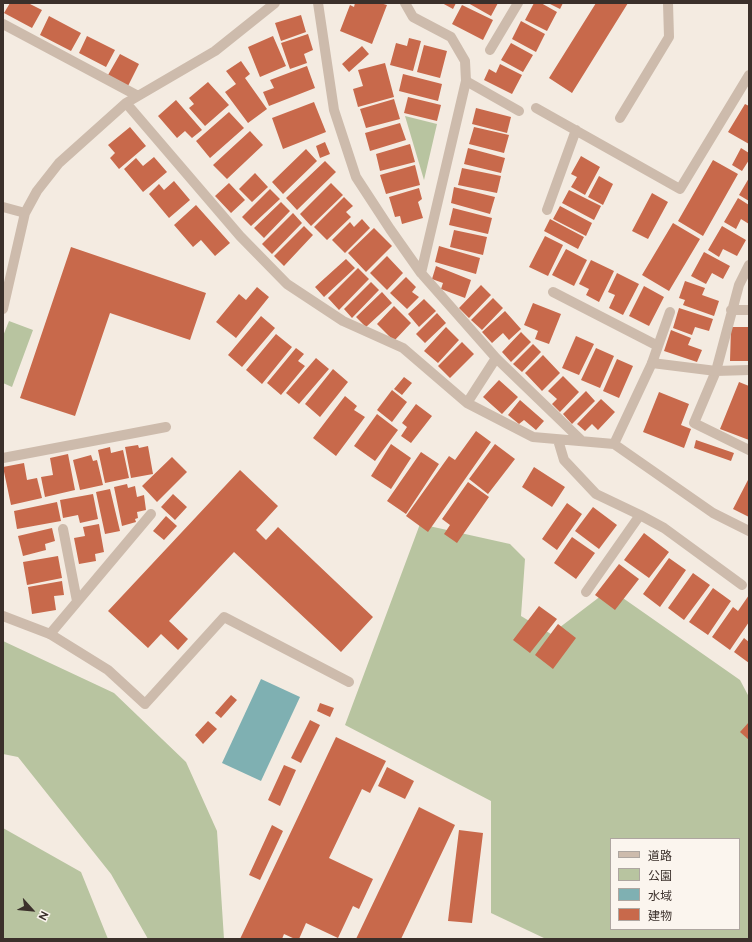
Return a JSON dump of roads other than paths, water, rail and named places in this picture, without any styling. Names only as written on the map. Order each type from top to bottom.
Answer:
[{"type":"street","points":[[3,309],[25,213],[37,191],[59,163],[126,103],[215,51],[275,3]]},
{"type":"street","points":[[318,3],[334,110],[356,177],[390,230],[421,273],[496,358],[582,441]]},
{"type":"street","points":[[405,3],[413,17],[451,37],[465,60],[466,81],[421,273]]},
{"type":"street","points":[[490,50],[518,3]]},
{"type":"street","points":[[620,118],[669,37],[668,3]]},
{"type":"street","points":[[3,24],[138,96]]},
{"type":"street","points":[[536,108],[680,189],[749,75]]},
{"type":"street","points":[[466,81],[519,111]]},
{"type":"street","points":[[126,103],[240,236],[287,284],[343,321],[403,348],[467,403],[533,437],[614,444],[713,513],[749,531]]},
{"type":"street","points":[[547,210],[576,130]]},
{"type":"street","points":[[3,207],[25,213]]},
{"type":"street","points":[[749,266],[739,285],[731,310],[716,371],[694,423],[749,450]]},
{"type":"street","points":[[553,292],[658,346]]},
{"type":"street","points":[[731,310],[749,310]]},
{"type":"street","points":[[614,444],[652,363],[670,312]]},
{"type":"street","points":[[467,403],[496,358]]},
{"type":"street","points":[[652,363],[716,371],[749,370]]},
{"type":"street","points":[[3,458],[166,427]]},
{"type":"street","points":[[558,440],[564,460],[596,494],[664,528],[742,585]]},
{"type":"street","points":[[50,634],[151,514]]},
{"type":"street","points":[[586,592],[640,515]]},
{"type":"street","points":[[63,529],[77,601]]},
{"type":"street","points":[[3,616],[50,634],[108,670],[146,704],[224,617],[349,682]]},
{"type":"water","points":[[261,679],[300,697],[261,781],[222,763]]}]
